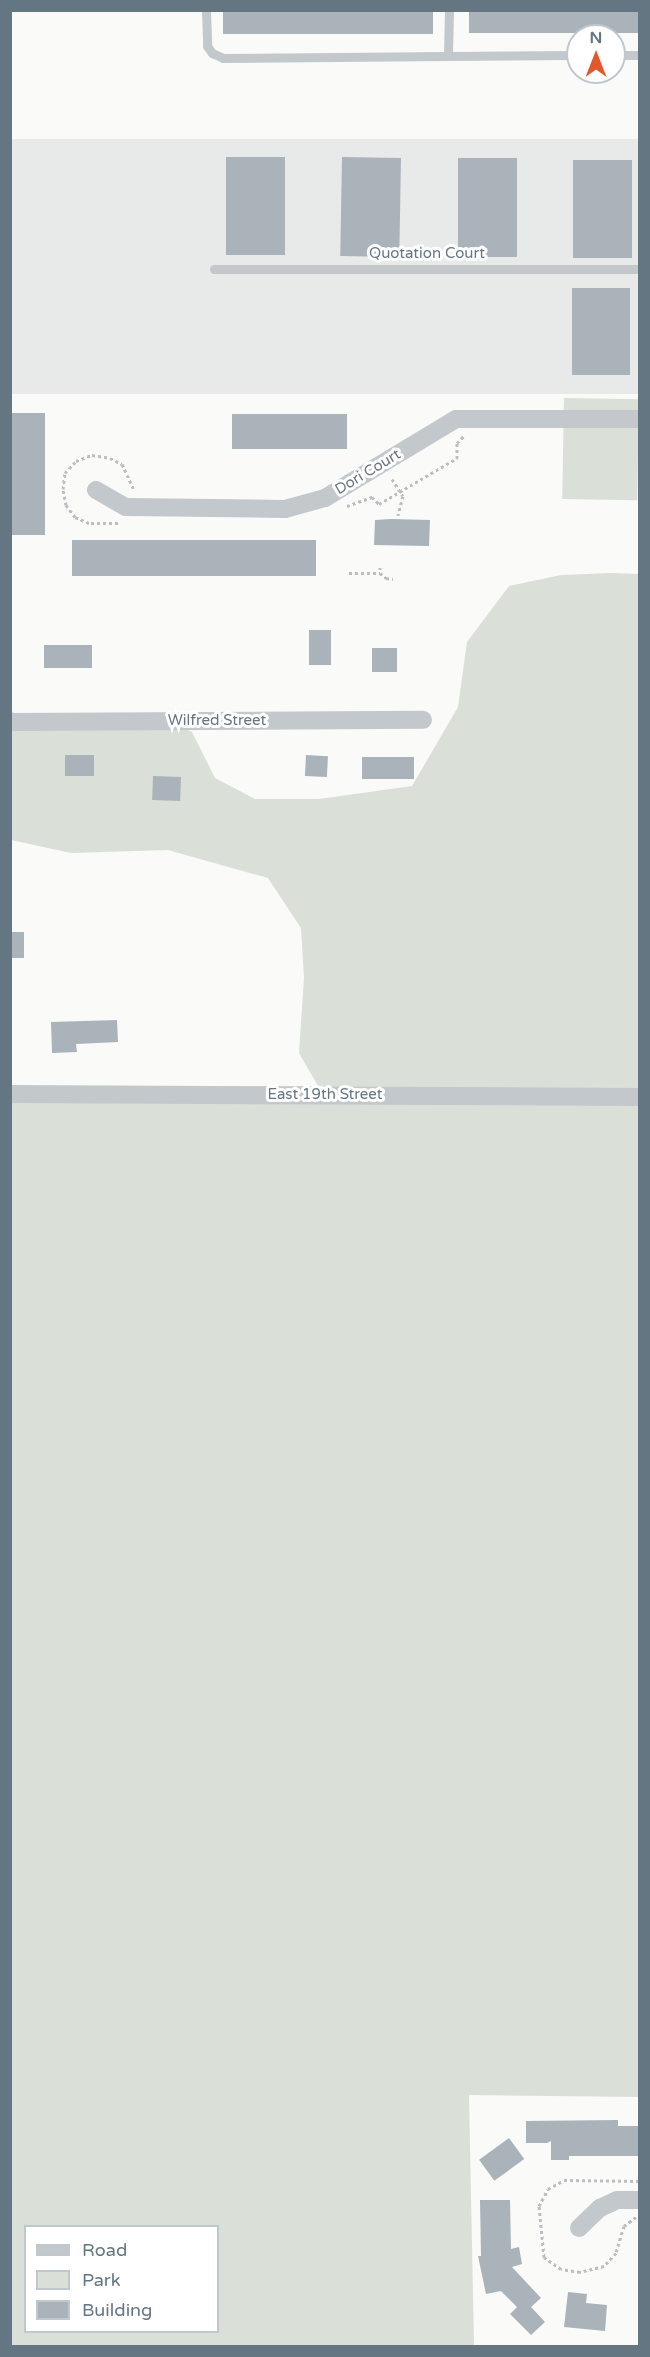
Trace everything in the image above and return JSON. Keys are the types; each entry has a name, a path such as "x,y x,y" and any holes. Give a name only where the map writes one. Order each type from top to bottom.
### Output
{"street":[{"name":"Dori Court","path":"96,490 126,507 285,509 325,498 456,419 639,419"},
{"name":"Wilfred Street","path":"10,722 423,720"},
{"name":"East 19th Street","path":"10,1094 639,1096"},
{"path":"579,2228 600,2208 617,2200 639,2200"}],"lane":[{"path":"206,10 207,46 212,53 224,58 566,55"},
{"path":"448,56 449,10"},
{"name":"Quotation Court","path":"214,268 639,268"}],"path":[{"path":"392,479 403,496 398,515"},
{"path":"380,567 380,573"},
{"path":"349,573 380,573 386,578 393,579"}],"shaded area":[{"path":"11,139 639,139 639,394 11,394"}],"green space":[{"path":"564,398 639,399 637,500 562,499"},
{"path":"639,574 639,2097 469,2095 474,2346 11,2346 11,1086 318,1086 299,1053 304,978 301,928 268,878 168,850 71,853 11,840 11,711 29,721 154,715 192,732 215,778 255,799 319,799 412,786 458,707 467,642 509,586 561,575"}],"building":[{"path":"223,10 433,10 433,34 223,34"},
{"path":"469,10 639,10 639,33 626,33 626,24 566,24 566,33 469,33"},
{"path":"226,157 285,157 285,255 226,255"},
{"path":"342,157 401,158 399,257 340,256"},
{"path":"458,158 517,158 517,257 458,257"},
{"path":"573,160 632,160 632,258 573,258"},
{"path":"572,288 630,288 630,375 572,375"},
{"path":"10,413 45,413 45,535 10,535"},
{"path":"232,414 347,414 347,449 232,449"},
{"path":"375,520 430,520 429,546 374,545"},
{"path":"72,540 316,540 316,576 72,576"},
{"path":"309,630 331,630 331,665 309,665"},
{"path":"44,645 92,645 92,668 44,668"},
{"path":"372,648 397,648 397,672 372,672"},
{"path":"65,755 94,755 94,776 65,776"},
{"path":"306,755 328,756 327,777 305,776"},
{"path":"362,757 414,757 414,779 362,779"},
{"path":"153,776 181,777 180,801 152,800"},
{"path":"10,932 24,932 24,958 10,958"},
{"path":"117,1020 118,1042 76,1044 77,1052 52,1053 51,1022"},
{"path":"618,2120 618,2126 639,2126 639,2156 569,2156 569,2160 551,2160 551,2141 526,2143 526,2121"},
{"path":"509,2138 524,2159 494,2181 479,2160"},
{"path":"480,2200 510,2200 511,2249 519,2247 522,2264 512,2267 541,2298 531,2307 545,2322 531,2335 510,2314 517,2307 501,2291 486,2294 478,2256 481,2256"},
{"path":"568,2292 587,2294 586,2303 607,2305 605,2331 564,2327"}]}
